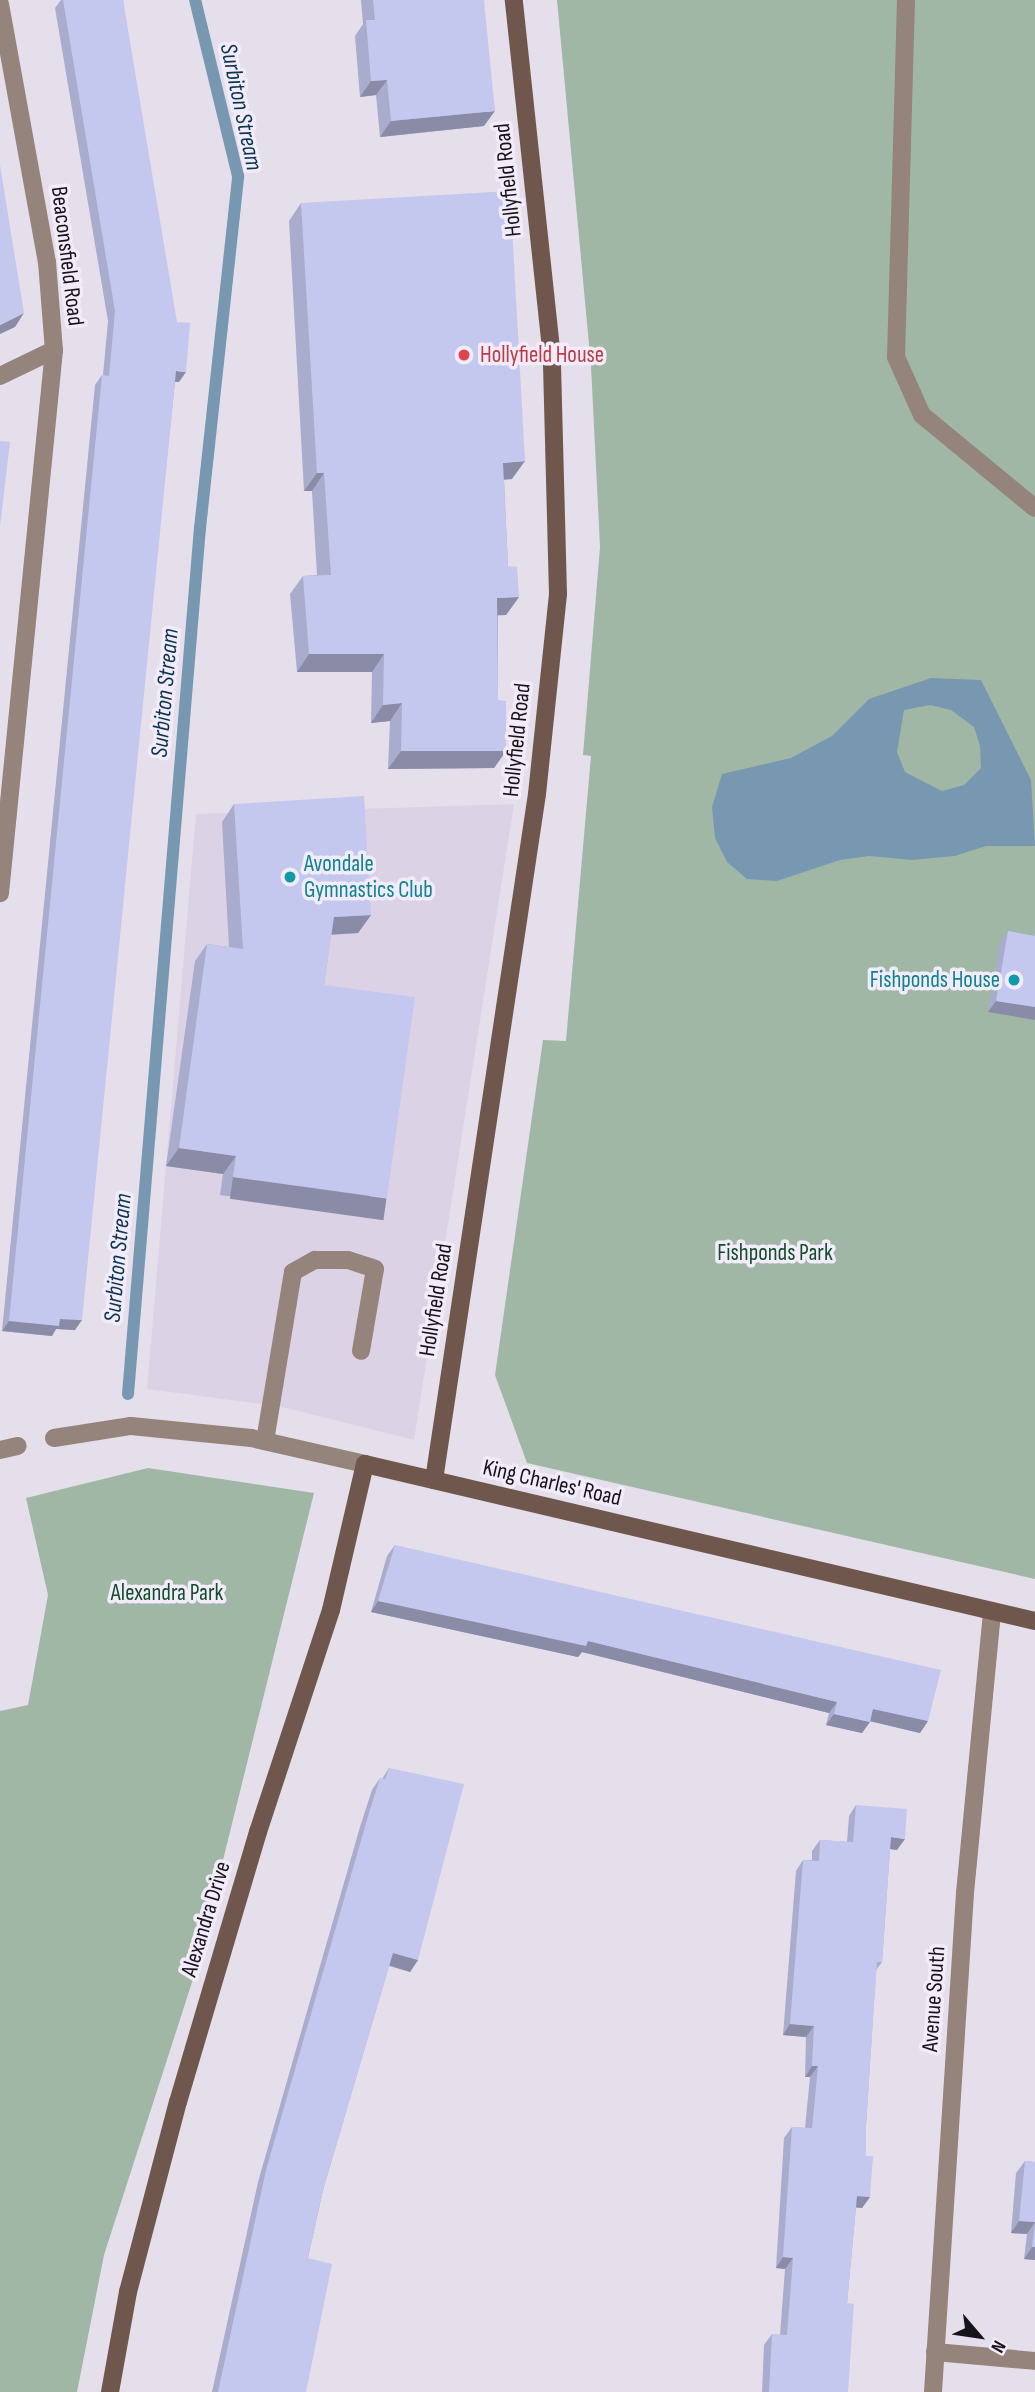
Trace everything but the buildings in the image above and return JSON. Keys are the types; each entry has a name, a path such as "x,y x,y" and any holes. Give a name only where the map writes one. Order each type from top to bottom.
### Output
{"street":[{"name":"Hollyfield Road","path":"434,1480 537,794 558,594 552,358 514,0"},
{"path":"906,0 896,357 922,415 1035,508"},
{"name":"Beaconsfield Road","path":"0,4 47,262 54,350 0,893"},
{"path":"0,376 54,350"},
{"path":"265,1441 293,1272 315,1260 348,1260 375,1269 361,1351"},
{"name":"King Charles' Road","path":"54,1438 131,1426 265,1441 1035,1622"},
{"name":"Alexandra Drive","path":"110,2392 128,2292 178,2102 258,1832 331,1611 365,1464"},
{"name":"Avenue South","path":"933,2392 965,1893 992,1611"},
{"path":"935,2352 1035,2361"}],"shaded area":[{"path":"514,804 414,1440 278,1406 147,1389 196,814"}],"green space":[{"name":"Fishponds Park","path":"557,0 1035,0 1035,1579 527,1463 495,1375 543,1040 566,1041 591,756 583,755 600,547 591,366"},
{"name":"Alexandra Park","path":"148,1468 314,1493 195,1973 104,2255 77,2392 0,2392 0,1711 28,1705 48,1595 26,1498"}],"water":[{"path":"931,678 981,680 1031,780 1035,846 986,846 955,856 912,860 869,856 840,860 777,881 747,879 727,862 715,838 712,807 722,774 791,758 832,736 869,699","holes":["930,705 951,710 974,727 980,746 981,768 964,785 942,791 905,772 897,752 904,710"]}],"waterway":[{"name":"Surbiton Stream","path":"128,1394 200,528 238,176 195,0"}],"place":[{"name":"Hollyfield House","path":"464,355"},
{"name":"Avondale Gymnastics Club","path":"290,877"},
{"name":"Fishponds House","path":"1014,980"}]}
